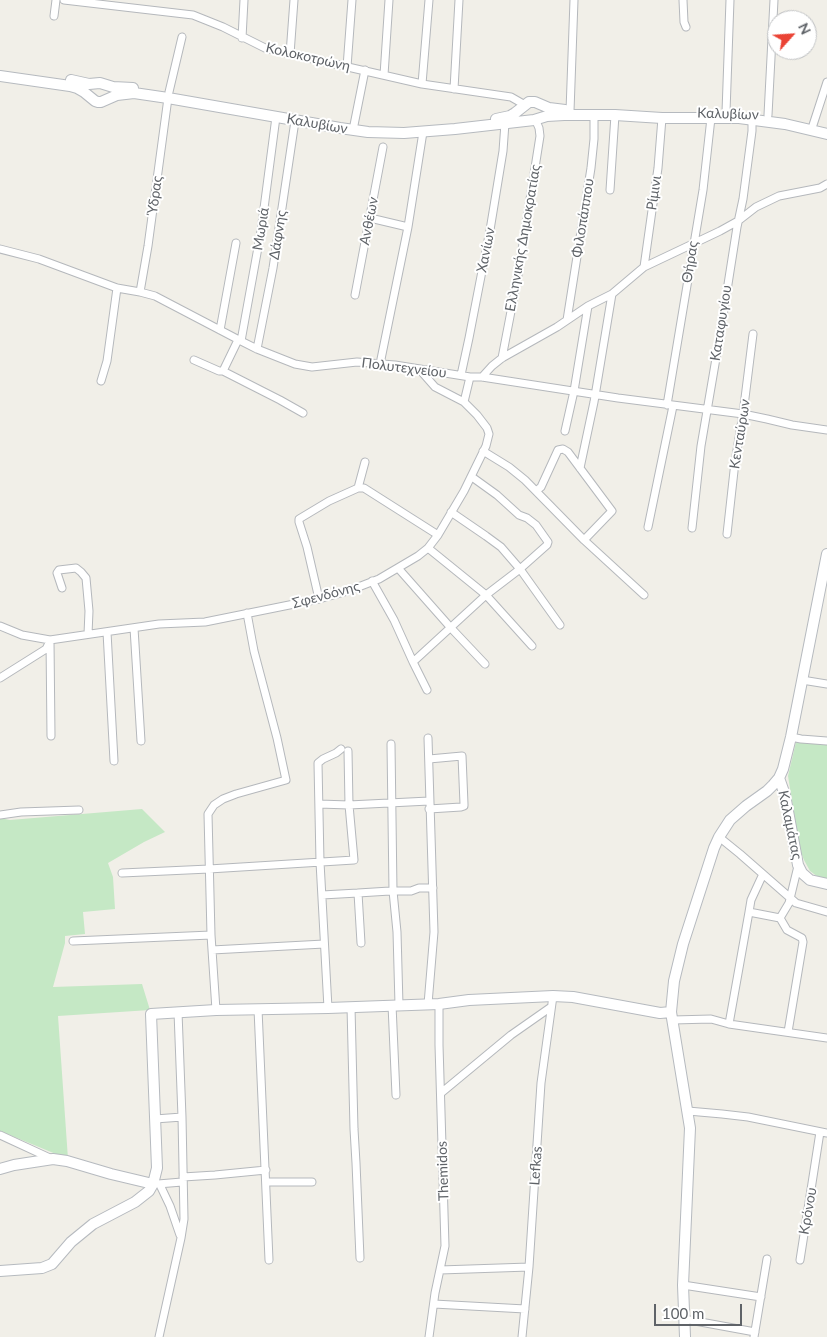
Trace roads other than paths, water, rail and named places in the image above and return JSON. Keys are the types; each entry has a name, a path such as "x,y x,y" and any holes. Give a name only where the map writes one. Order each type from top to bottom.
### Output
{"main road":[{"name":"Καλυβίων","path":"0,70 369,127 403,127 473,122 510,116 532,102 558,110 678,113 726,112 768,115 827,129"},
{"path":"0,76 70,86 84,92 92,99"},
{"path":"92,99 90,90 94,85 101,85 109,92 106,99"},
{"name":"Καλυβίων","path":"92,99 101,102 117,95 134,93 168,95 295,121 368,132 424,132 505,123 547,116 615,115 662,118 752,119 785,124 827,134"},
{"path":"524,106 523,115 534,119 541,111 537,104"},
{"path":"685,1337 683,1285 690,1128 672,1016 674,981 683,944 719,837 730,820 767,791 783,769 827,554"},
{"name":"Καλαμάτας","path":"778,778 786,795 798,865 802,873 810,880 827,884"},
{"path":"0,1271 42,1268 52,1264 71,1242 93,1224 134,1202 157,1184 151,1014 216,1010 440,1004 469,1000 553,996 573,997 672,1016"},
{"path":"0,1168 53,1159 157,1184"}],"street":[{"path":"54,16 56,0"},
{"name":"Κολοκοτρώνη","path":"64,0 193,15 223,27 265,48 422,84 511,97 524,106"},
{"path":"242,38 244,0"},
{"path":"290,54 294,0"},
{"path":"347,66 352,0"},
{"path":"384,75 389,0"},
{"path":"422,84 429,0"},
{"path":"454,89 459,0"},
{"path":"570,110 574,0"},
{"path":"683,0 686,27"},
{"path":"726,112 730,0"},
{"path":"768,115 774,0"},
{"name":"Ύδρας","path":"140,292 168,95 182,37"},
{"path":"354,125 365,70"},
{"path":"813,125 827,82"},
{"name":"Φιλοπάππου","path":"567,320 591,168 594,115"},
{"path":"610,190 615,115"},
{"name":"Μωριά","path":"223,371 239,340 261,231 276,117"},
{"name":"Ρίμινι","path":"644,267 658,168 662,118"},
{"name":"Θήρας","path":"648,527 670,405 705,175 711,118"},
{"name":"Ελληνικής Δημοκρατίας","path":"502,358 518,276 540,136 539,128 534,119"},
{"name":"Καταφυγίου","path":"692,528 697,472 748,166 752,119"},
{"name":"Δάφνης","path":"257,349 273,268 295,121"},
{"name":"Χανίων","path":"461,375 490,230 503,151 505,123"},
{"path":"380,364 408,227 424,132"},
{"name":"Ανθέων","path":"355,295 383,147"},
{"path":"482,377 502,358 557,327 588,306 612,294 644,267 738,221 756,207 778,196 820,188 827,184"},
{"path":"370,218 408,227"},
{"path":"220,330 236,243"},
{"name":"Πολυτεχνείου","path":"0,249 38,258 118,288 155,296 257,349 295,364 312,367 357,362 395,365 743,414 792,425 827,430"},
{"path":"101,381 107,361 118,288"},
{"path":"580,468 612,294"},
{"path":"565,431 574,391 588,306"},
{"name":"Κενταύρων","path":"728,534 735,462 753,334"},
{"path":"194,360 223,371 303,413"},
{"path":"420,370 434,386 464,402 470,377"},
{"name":"Σφενδόνης","path":"0,626 22,635 50,640 159,624 205,622 319,599 348,591 372,581 398,568 428,548 438,535 472,477 490,434 477,415 464,402"},
{"path":"536,491 542,487 558,450 563,448 612,511 584,540"},
{"path":"483,451 509,467 536,491 584,540 644,595"},
{"path":"358,488 365,462"},
{"path":"413,662 486,595 547,545 548,542 536,525 519,515 472,477"},
{"path":"319,599 299,519 329,501 358,488 364,488 438,535"},
{"path":"451,512 501,547 520,569 560,625"},
{"path":"428,548 486,595 532,646"},
{"path":"62,588 57,574 59,570 76,568 86,578 89,611 88,634"},
{"path":"398,568 485,664"},
{"path":"372,581 394,620 427,690"},
{"path":"216,1010 211,935 208,814 214,805 223,799 286,780 254,650 247,613"},
{"path":"134,628 141,741"},
{"path":"107,632 114,761"},
{"path":"0,678 46,649 50,640"},
{"path":"50,640 51,736"},
{"path":"802,680 827,684"},
{"path":"790,737 827,741"},
{"path":"428,738 434,932 428,1004"},
{"path":"390,744 393,891 397,932 396,1096"},
{"path":"122,873 209,869 320,862 354,860 345,750 318,762 320,862 328,1008"},
{"path":"428,759 462,756 464,804 461,807 429,810"},
{"path":"319,804 350,805 429,801"},
{"path":"0,815 21,812 78,810"},
{"path":"719,837 796,903 827,912"},
{"path":"780,918 790,898 798,865"},
{"path":"728,1024 751,900 763,874"},
{"path":"322,895 411,891 419,888 433,888"},
{"path":"358,893 361,943"},
{"path":"749,912 780,918 787,930 802,938 803,942 788,1032"},
{"path":"73,941 211,935"},
{"path":"212,950 324,944"},
{"name":"Lefkas","path":"522,1337 529,1267 541,1083 553,996"},
{"name":"Themidos","path":"429,1337 445,1246 440,1004"},
{"path":"351,1007 360,1258"},
{"path":"441,1093 511,1035 551,1007"},
{"path":"258,1009 269,1260"},
{"path":"159,1337 184,1219 178,1012"},
{"path":"672,1016 711,1019 728,1024 827,1038"},
{"path":"688,1111 748,1117 824,1132"},
{"path":"155,1119 182,1117"},
{"name":"Κρόνου","path":"800,1260 818,1148 824,1132"},
{"path":"0,1135 53,1159"},
{"path":"181,1238 170,1206 157,1184 183,1179 266,1170"},
{"path":"266,1182 312,1182"},
{"path":"684,1319 754,1335 767,1259"},
{"path":"440,1270 529,1267"},
{"path":"683,1285 761,1297"},
{"path":"434,1304 525,1309"}]}
